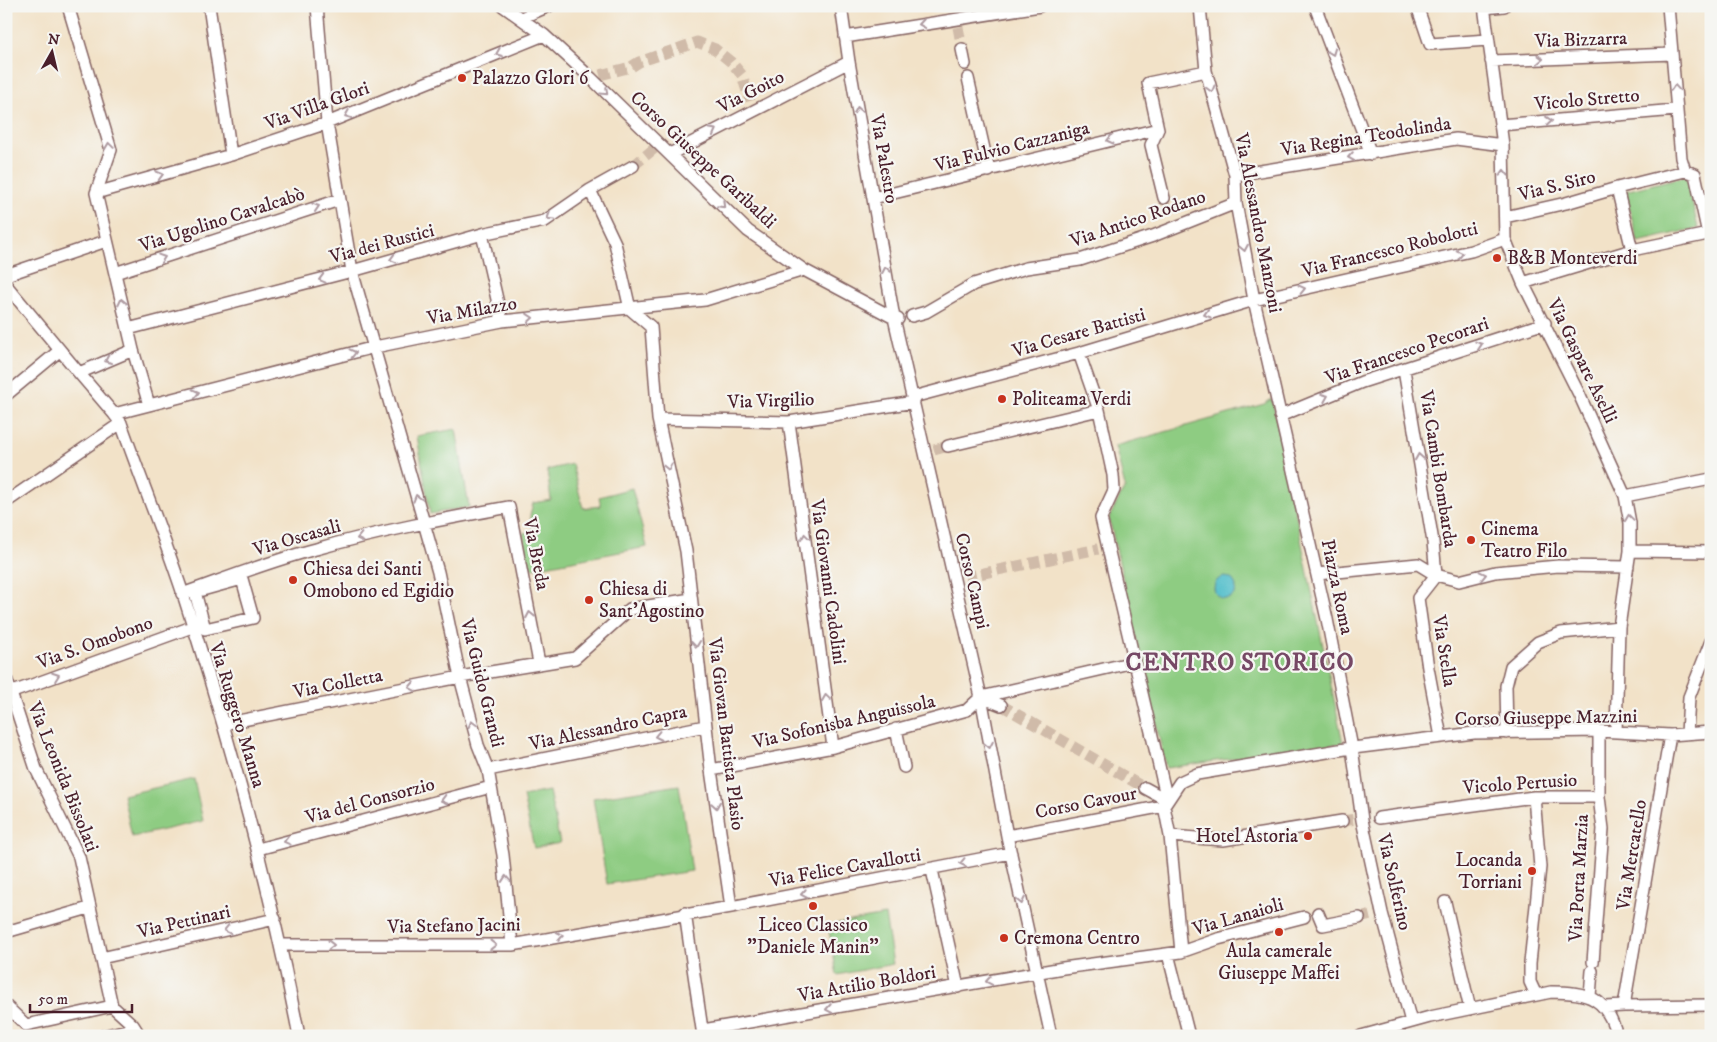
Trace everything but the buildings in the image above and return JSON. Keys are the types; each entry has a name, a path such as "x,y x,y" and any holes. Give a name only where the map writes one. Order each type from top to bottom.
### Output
{"street":[{"path":"68,6 112,150 96,193 106,241 148,404"},
{"path":"209,6 231,155"},
{"name":"Via Guido Grandi","path":"317,6 327,123 352,271 438,572 460,677 478,745 488,770 503,855 512,944"},
{"name":"Corso Giuseppe Garibaldi","path":"503,6 596,76 658,146 670,154 748,231 804,270 902,318"},
{"path":"521,18 549,6"},
{"name":"Via Palestro","path":"841,6 873,198 902,318"},
{"path":"845,37 957,23 1040,6"},
{"name":"Via Alessandro Manzoni","path":"1200,6 1206,71 1234,175 1236,203 1254,300 1280,416"},
{"path":"1315,6 1371,154"},
{"path":"1417,6 1430,44 1488,40"},
{"path":"1484,7 1504,6"},
{"path":"1523,283 1632,250 1708,234 1707,215 1695,174 1685,170 1682,158 1676,110 1668,6"},
{"name":"Via Gaspare Aselli","path":"1484,7 1503,145 1505,239 1523,283 1545,323 1625,496 1630,524 1630,551 1619,627 1616,732"},
{"name":"Via Villa Glori","path":"96,193 231,155 327,123 544,35"},
{"path":"962,49 965,64"},
{"name":"Via Bizzarra","path":"1491,61 1672,54"},
{"name":"Via Goito","path":"670,154 752,106 849,62"},
{"path":"1164,198 1151,145 1158,128 1148,84 1206,71"},
{"path":"968,78 989,171"},
{"name":"Vicolo Stretto","path":"1500,125 1676,110"},
{"name":"Via Fulvio Cazzaniga","path":"873,198 1158,128"},
{"name":"Via Regina Teodolinda","path":"1234,175 1456,139 1503,145"},
{"name":"Via dei Rustici","path":"128,329 352,271 482,234 545,221 590,190 633,166"},
{"name":"Via S. Siro","path":"1505,217 1566,203 1685,170"},
{"path":"1617,188 1632,250"},
{"path":"590,190 615,243 630,309"},
{"name":"Via Ugolino Cavalcabò","path":"115,273 339,200"},
{"name":"Via Antico Rodano","path":"902,318 926,312 974,284 1026,268 1080,260 1153,236 1236,203"},
{"path":"482,234 502,321"},
{"name":"Via Francesco Robolotti","path":"1254,300 1471,251 1505,239"},
{"path":"6,275 106,241"},
{"name":"Via Milazzo","path":"6,502 117,418 148,404 375,347 502,321 705,300 804,270"},
{"path":"8,292 117,418"},
{"name":"Via Cesare Battisti","path":"914,400 941,390 1079,352 1254,300"},
{"name":"Via Giovan Battista Plasio","path":"630,309 651,327 658,419 686,551 711,770 731,907"},
{"name":"Corso Campi","path":"902,318 914,400 930,450 959,578 1007,836 1051,1036"},
{"name":"Via Francesco Pecorari","path":"1280,416 1362,382 1545,323"},
{"path":"79,374 133,350"},
{"path":"6,395 59,351"},
{"path":"1079,352 1099,410 1113,475 1114,490 1101,518 1103,548 1134,662 1165,803 1181,952"},
{"name":"Via Cambi Bombarda","path":"1404,370 1433,542 1436,574"},
{"name":"Via Virgilio","path":"658,419 789,422 888,407 914,400"},
{"path":"948,446 1099,410"},
{"name":"Piazza Roma","path":"1280,416 1317,574 1352,748"},
{"name":"Via Ruggero Manna","path":"117,418 182,594 223,724 258,849 282,945 299,1036"},
{"name":"Via Giovanni Cadolini","path":"789,422 833,747"},
{"path":"1625,496 1711,479"},
{"name":"Via Breda","path":"424,523 509,507 539,663"},
{"name":"Via Oscasali","path":"182,594 251,568 316,549 424,523"},
{"path":"1630,551 1711,552"},
{"path":"1317,574 1418,564 1436,574 1459,581 1495,572 1558,566 1628,567"},
{"name":"Via Stella","path":"1436,574 1418,598 1428,668 1441,737"},
{"path":"242,580 253,618 205,629 194,592 242,580"},
{"name":"Via Colletta","path":"223,724 460,677 575,658 630,609 691,599"},
{"name":"Via S. Omobono","path":"10,693 192,627"},
{"path":"1507,733 1506,686 1511,666 1538,642 1561,633 1619,627"},
{"path":"1687,734 1689,697 1711,641"},
{"path":"980,697 1134,662"},
{"name":"Via Leonida Bissolati","path":"6,679 36,769 79,857 88,908 112,1006"},
{"path":"980,697 1001,706"},
{"name":"Via Sofonisba Anguissola","path":"711,770 833,747 967,710 980,697"},
{"name":"Via Alessandro Capra","path":"488,770 706,726"},
{"path":"896,729 904,766"},
{"name":"Corso Giuseppe Mazzini","path":"1352,748 1474,733 1599,731 1670,736 1711,732"},
{"name":"Vicolo Pertusio","path":"1379,818 1534,797 1599,797 1599,731"},
{"name":"Via Mercatello","path":"1629,1006 1630,980 1670,736"},
{"path":"1165,803 1180,782 1197,774 1352,748"},
{"name":"Via Solferino","path":"1352,748 1362,819 1379,914 1411,1022"},
{"name":"Via del Consorzio","path":"258,849 491,787"},
{"path":"1145,788 1165,803"},
{"path":"1534,797 1540,867 1530,963 1530,982 1536,995"},
{"name":"Via Porta Marzia","path":"1590,996 1602,847 1599,797"},
{"name":"Corso Cavour","path":"1007,836 1165,803"},
{"path":"1170,836 1223,840 1342,821"},
{"name":"Via Felice Cavallotti","path":"685,913 731,907 932,870 1011,853"},
{"path":"932,870 958,986"},
{"path":"1445,902 1470,1009"},
{"path":"6,932 88,908"},
{"path":"685,913 703,1033"},
{"name":"Via Stefano Jacini","path":"282,945 512,944 685,913"},
{"path":"1318,913 1323,925 1359,918"},
{"name":"Via Lanaioli","path":"1168,954 1304,917"},
{"name":"Via Pettinari","path":"101,958 275,919"},
{"path":"1168,954 1189,1036"},
{"name":"Via Attilio Boldori","path":"703,1033 958,986 1168,954"},
{"path":"1366,1035 1430,1017 1536,995 1570,992 1590,996 1606,1007 1617,1036"},
{"path":"1606,1007 1711,1005"},
{"path":"6,1006 26,1025 112,1006 137,1032"},
{"path":"103,1036 137,1032"}],"green space":[{"path":"1686,176 1698,228 1638,242 1625,191"},
{"path":"1272,399 1343,743 1166,768 1109,518 1125,487 1115,446 1264,404"},
{"path":"456,429 469,507 430,514 417,436"},
{"path":"572,464 583,508 601,506 599,497 632,488 647,547 529,569 523,533 533,531 530,515 533,503 551,500 547,470"},
{"path":"194,779 203,821 132,837 123,795"},
{"path":"679,785 692,871 607,884 593,798"},
{"path":"549,791 560,843 534,848 523,796"},
{"path":"885,915 893,964 837,975 828,925"}],"water":[{"path":"1225,577 1233,580 1236,588 1233,596 1225,599 1217,596 1214,588 1217,580"}],"tunnel":[{"path":"958,27 962,49"},
{"path":"600,75 631,67 639,62 697,42 715,49 731,62 742,75 750,101"},
{"path":"633,166 655,148"},
{"path":"934,450 948,446"},
{"path":"965,577 1098,549"},
{"path":"1001,705 1145,788"},
{"path":"1342,821 1356,819"},
{"path":"1359,918 1376,914"}],"place":[{"name":"Palazzo Glori 6","path":"462,78"},
{"name":"B&B Monteverdi","path":"1497,258"},
{"name":"Politeama Verdi","path":"1002,399"},
{"name":"Cinema Teatro Filo","path":"1471,540"},
{"name":"Chiesa dei Santi Omobono ed Egidio","path":"293,580"},
{"name":"Chiesa di Sant'Agostino","path":"589,600"},
{"name":"Hotel Astoria","path":"1308,836"},
{"name":"Locanda Torriani","path":"1532,871"},
{"name":"Liceo Classico \"Daniele Manin\"","path":"813,906"},
{"name":"Aula camerale Giuseppe Maffei","path":"1279,932"},
{"name":"Cremona Centro","path":"1004,938"}],"district":[{"name":"CENTRO STORICO","path":"1240,663"}]}
